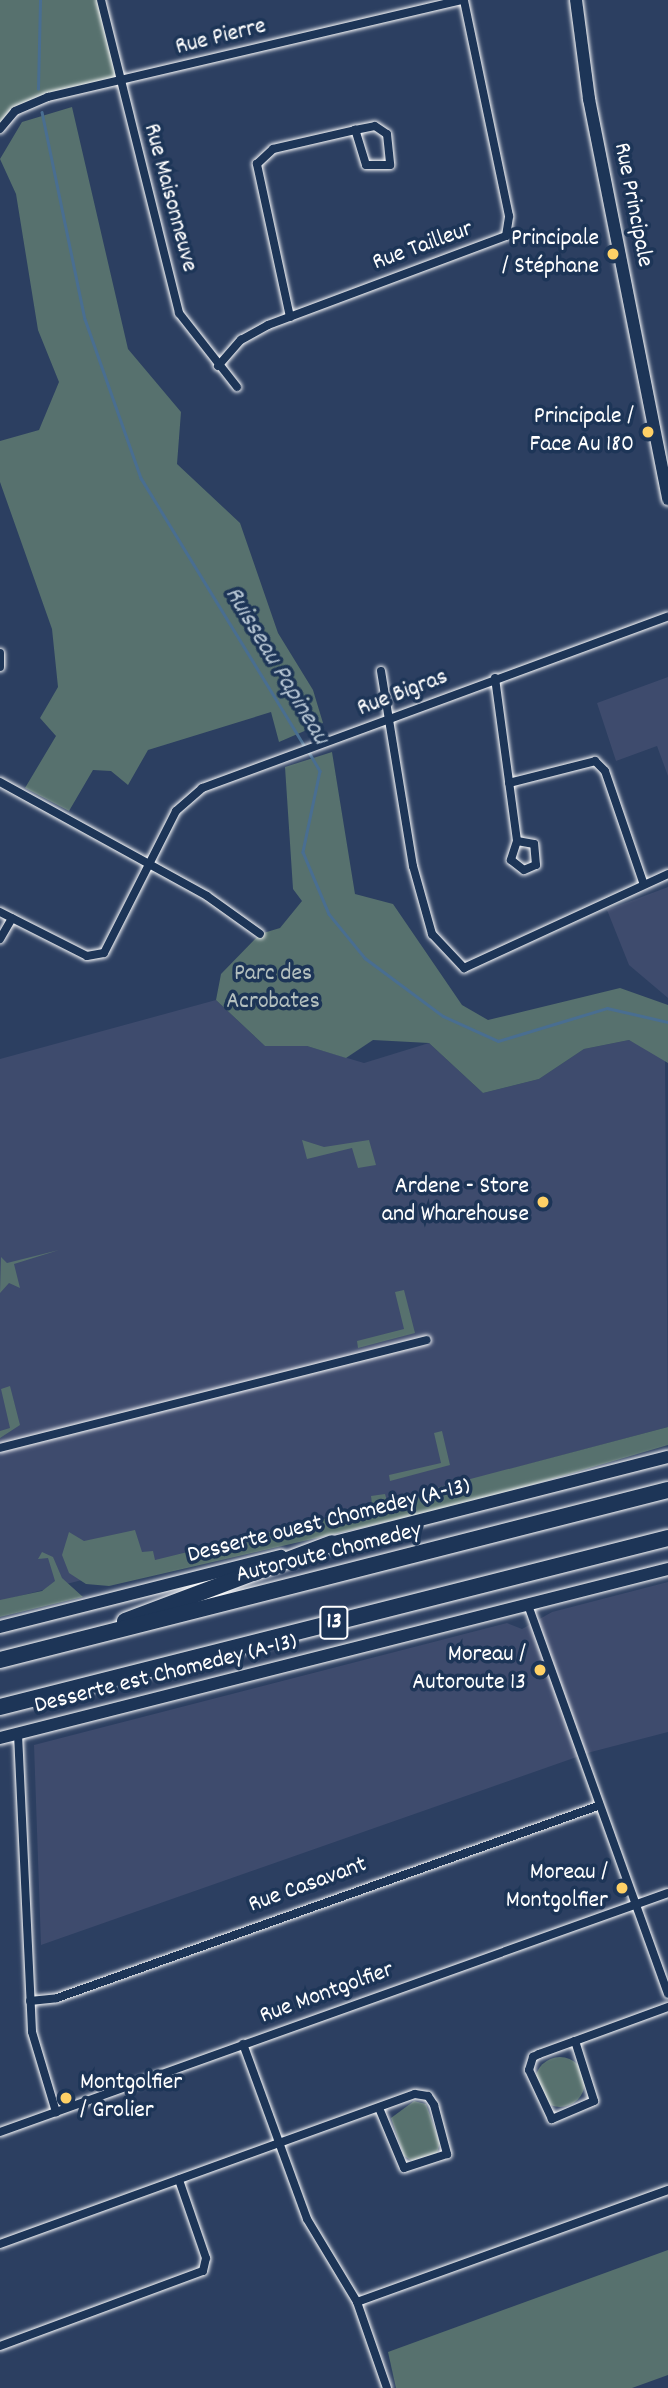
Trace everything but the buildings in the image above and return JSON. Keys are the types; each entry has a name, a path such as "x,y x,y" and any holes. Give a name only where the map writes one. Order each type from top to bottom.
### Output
{"highway":[{"name":"Autoroute Chomedey","path":"0,1660 668,1490"},
{"name":"13","path":"0,1707 668,1538"},
{"path":"81,1640 332,1542"}],"main road":[{"name":"Rue Principale","path":"576,0 668,499"},
{"name":"Desserte ouest Chomedey (A-13)","path":"0,1627 668,1457"},
{"name":"Desserte est Chomedey (A-13)","path":"0,1738 668,1569"}],"street":[{"name":"Rue Maisonneuve","path":"101,0 119,82 179,313 237,387"},
{"name":"Rue Pierre","path":"0,129 15,111 48,97 463,0"},
{"name":"Rue Tailleur","path":"218,366 241,340 290,317 506,236 509,216 463,0"},
{"path":"290,317 257,164 273,149 355,130 375,126 387,134 390,165 366,165 355,130"},
{"name":"Rue Bigras","path":"12,918 87,956 104,953 187,798 288,757 389,722 495,678 668,617"},
{"path":"0,653 0,667"},
{"path":"381,671 413,866 432,934 464,968 643,882 668,874"},
{"path":"495,678 517,841"},
{"path":"509,783 595,761 605,771 643,882"},
{"path":"0,782 150,865 260,934"},
{"path":"0,912 12,918 0,939"},
{"path":"0,1448 427,1340"},
{"path":"528,1605 598,1806 668,1994"},
{"path":"18,1734 33,2042 56,2112"},
{"name":"Rue Casavant","path":"30,2001 57,1997 598,1806"},
{"name":"Rue Montgolfier","path":"0,2132 668,1893"},
{"path":"575,2041 594,2101 552,2119 530,2061 575,2041 668,2007"},
{"path":"243,2044 310,2225 357,2302 387,2388"},
{"path":"0,2244 379,2108 428,2096 447,2154 404,2168 379,2108"},
{"path":"0,2346 203,2271 206,2258 179,2180"},
{"path":"357,2302 668,2190"}],"shaded area":[{"path":"668,677 668,776 657,746 616,761 597,703"},
{"path":"668,887 668,998 629,965 607,910"},
{"path":"216,1000 265,1046 307,1046 364,1063 429,1043 483,1093 539,1079 584,1049 629,1040 665,1058 668,1427 387,1502 371,1497 372,1506 0,1601 0,1059"},
{"path":"668,1582 668,1732 591,1752 41,1945 34,1745 507,1623 522,1629 552,1612"}],"green space":[{"path":"0,0 101,0 119,82 48,97 15,111 0,129"},
{"path":"72,107 128,349 181,412 177,464 240,523 278,633 313,690 323,723 279,742 271,712 148,750 128,785 111,771 93,770 69,811 25,788 56,736 40,718 58,687 52,629 0,482 0,441 39,430 59,382 38,330 16,194 0,159 22,122"},
{"name":"Parc des Acrobates","path":"332,752 355,894 393,904 462,1005 488,1020 620,988 668,1005 668,1063 629,1040 584,1049 539,1079 483,1093 429,1043 373,1040 346,1058 307,1046 265,1046 216,1000 221,974 260,934 280,928 302,901 293,889 285,767"},
{"path":"302,1140 324,1147 369,1140 376,1165 358,1168 352,1148 307,1159"},
{"path":"59,1250 14,1264 20,1288 9,1283 0,1293 1,1257 7,1263"},
{"path":"404,1290 415,1333 358,1348 357,1341 404,1329 395,1292"},
{"path":"10,1386 20,1425 0,1438 0,1431 10,1428 1,1389"},
{"path":"668,1427 668,1445 477,1501 109,1586 86,1584 69,1573 62,1555 69,1532 84,1541 135,1530 142,1552 153,1551 155,1560 372,1507 371,1496 385,1494 387,1501"},
{"path":"442,1431 450,1465 390,1481 389,1475 441,1463 434,1433"},
{"path":"42,1552 53,1557 62,1578 83,1597 0,1617 0,1600 42,1591 55,1581 48,1558 38,1559"},
{"path":"560,2057 578,2064 585,2082 578,2100 560,2107 542,2100 535,2082 542,2064"},
{"path":"414,2101 426,2104 440,2143 437,2153 414,2162 404,2156 391,2118"},
{"path":"668,2250 668,2375 632,2388 396,2388 388,2352"}],"waterway":[{"name":"Ruisseau Papineau","path":"38,89 40,0"},
{"name":"Ruisseau Papineau","path":"42,112 85,319 141,478 305,747"},
{"name":"Ruisseau Papineau","path":"309,752 320,771 303,852 329,914 365,958 443,1016 498,1041 607,1008 668,1022"}],"place":[{"name":"Principale / Stéphane","path":"613,254"},
{"name":"Principale / Face Au 180","path":"648,432"},
{"name":"Ardene - Store and Wharehouse","path":"543,1202"},
{"name":"Moreau / Autoroute 13","path":"540,1670"},
{"name":"Moreau / Montgolfier","path":"622,1888"},
{"name":"Montgolfier / Grolier","path":"66,2098"}]}
